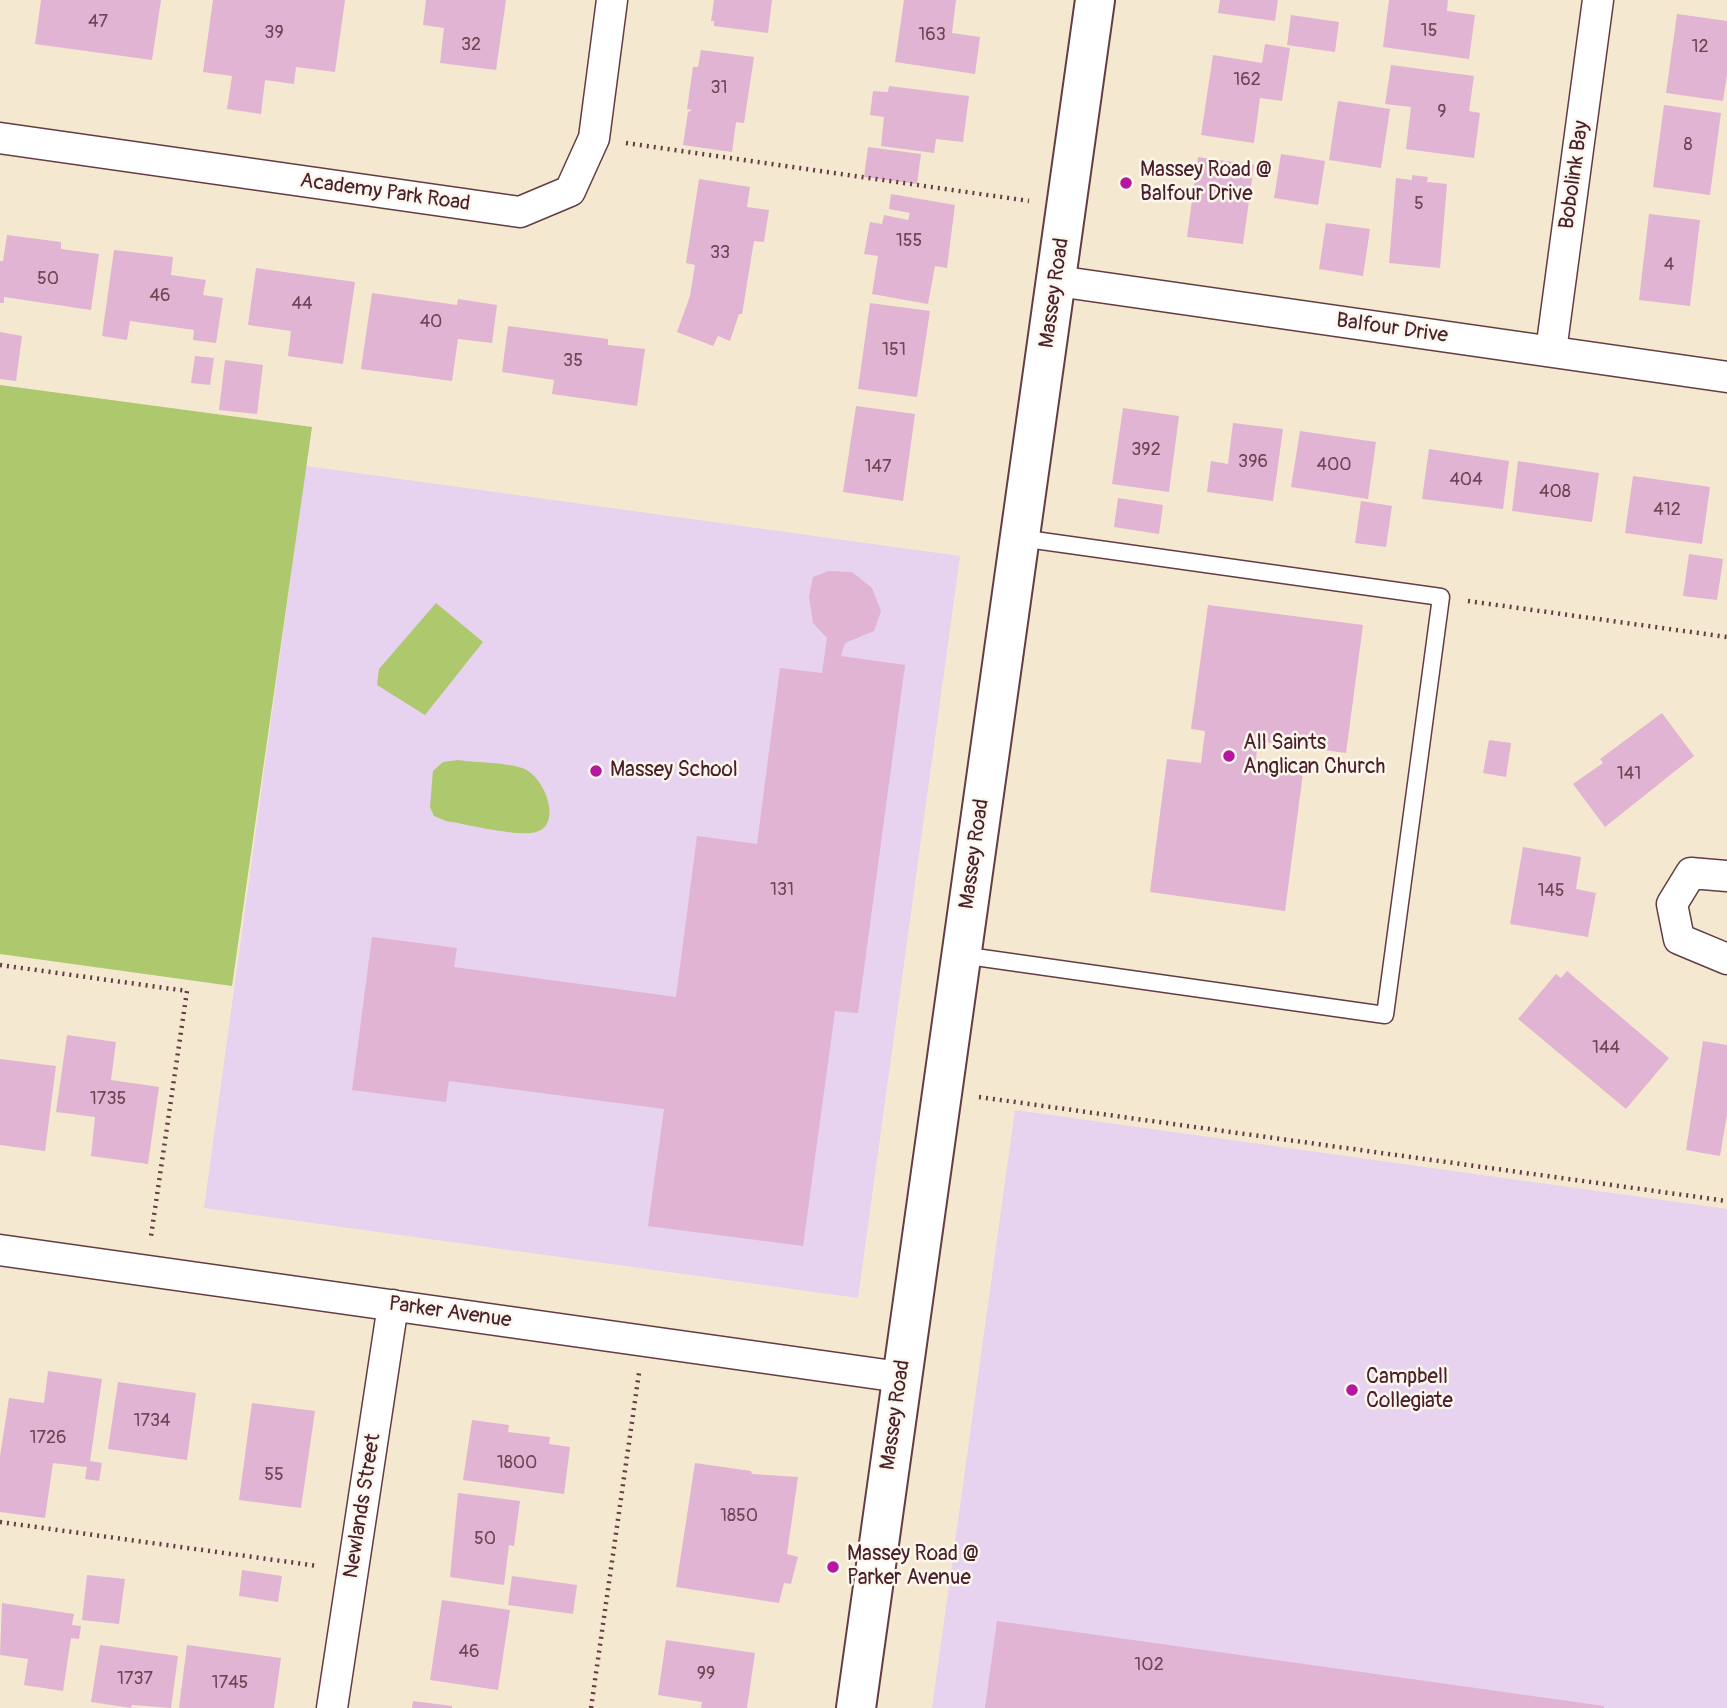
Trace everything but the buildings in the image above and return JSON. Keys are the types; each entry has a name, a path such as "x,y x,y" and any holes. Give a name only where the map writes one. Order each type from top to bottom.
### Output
{"street":[{"name":"Academy Park Road","path":"0,138 520,212 570,191 594,138 612,0"},
{"name":"Massey Road","path":"856,1708 900,1377 1096,0"},
{"name":"Bobolink Bay","path":"1551,351 1598,0"},
{"name":"Balfour Drive","path":"1057,282 1727,377"},
{"path":"1727,876 1691,873 1672,904 1679,939 1727,959"},
{"name":"Parker Avenue","path":"0,1250 900,1377"},
{"name":"Newlands Street","path":"332,1708 393,1305"}],"lane":[{"path":"961,955 1385,1015 1441,597 1020,538"}],"path":[{"path":"594,138 1067,206"},
{"path":"1441,597 1727,637"},
{"path":"0,965 187,991 146,1270"},
{"path":"941,1092 1727,1201"},
{"path":"590,1708 644,1340"},
{"path":"0,1522 353,1570"}],"shaded area":[{"name":"Massey School","path":"306,466 960,556 858,1298 204,1208"},
{"name":"Campbell Collegiate","path":"1015,1110 1727,1209 1727,1708 932,1708"}],"green space":[{"path":"0,385 312,427 232,986 0,954"},
{"path":"436,603 483,642 425,715 377,685 379,669"},
{"path":"458,760 507,765 530,773 538,781 548,802 548,823 542,830 522,833 446,821 434,816 430,807 433,771 443,762"}],"place":[{"name":"Massey Road @ Balfour Drive","path":"1126,183"},
{"name":"All Saints Anglican Church","path":"1229,756"},
{"name":"Massey School","path":"596,771"},
{"name":"Campbell Collegiate","path":"1352,1390"},
{"name":"Massey Road @ Parker Avenue","path":"833,1567"}]}
